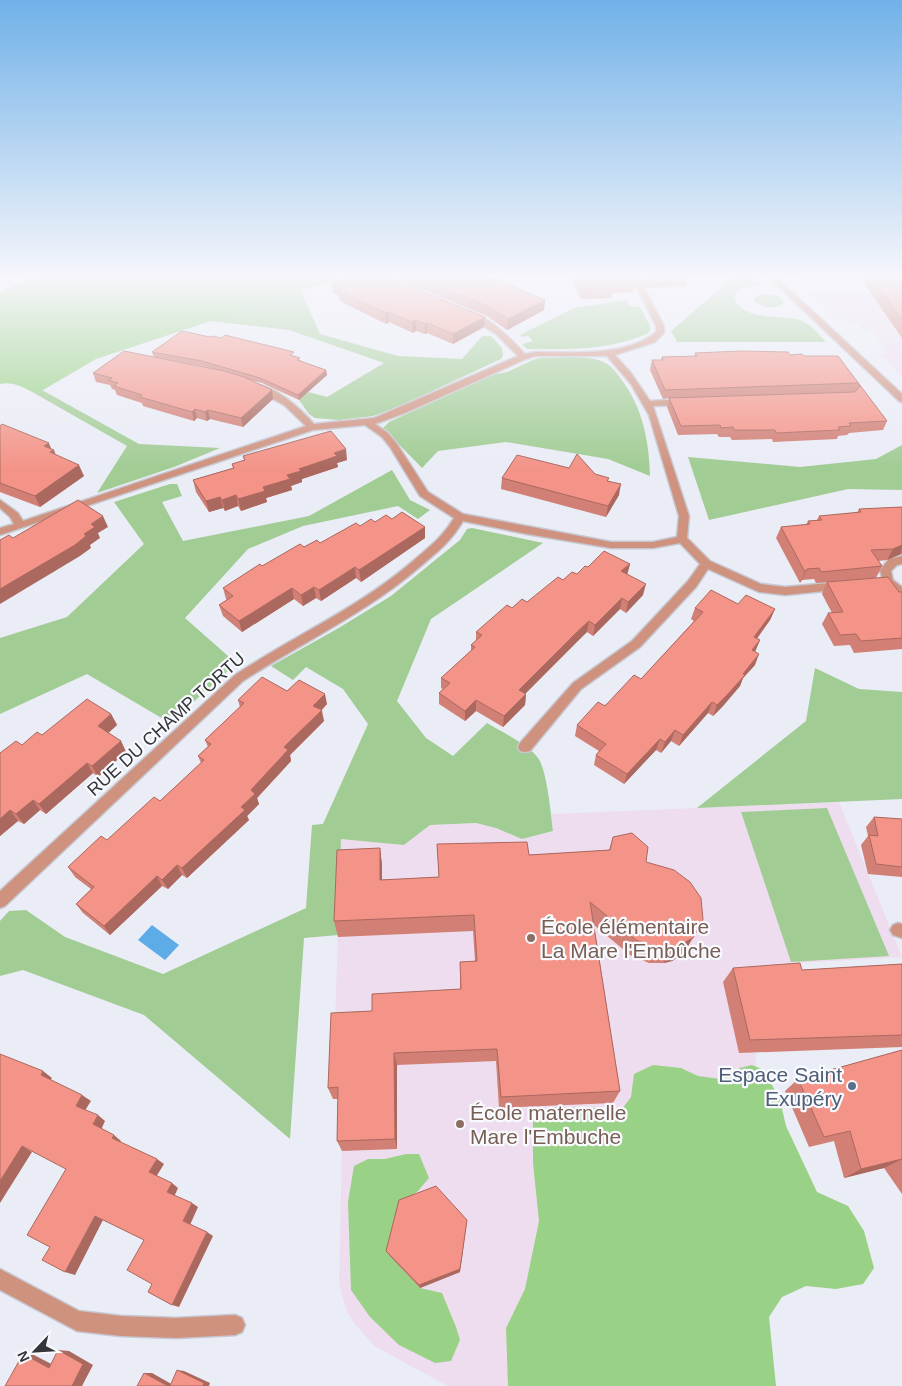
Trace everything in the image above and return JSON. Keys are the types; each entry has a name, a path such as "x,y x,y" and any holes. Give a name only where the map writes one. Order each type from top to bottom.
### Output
{"street":[{"path":"507,339 523,356"},
{"path":"0,532 312,427 368,422 402,412 523,356 536,354 609,354 654,339"},
{"path":"837,339 902,399"},
{"path":"609,354 620,364 648,404 684,516 682,539 706,564 758,588 770,590 786,591 851,585"},
{"path":"250,385 276,394 296,409 312,427"},
{"path":"648,404 690,401"},
{"path":"368,422 385,435 394,446 424,494 460,516 527,531 610,545 653,545 682,539"},
{"path":"0,503 14,515 20,525"},
{"name":"RUE DU CHAMP TORTU","path":"0,901 239,678 268,659 331,624 392,585 448,537 460,516"},
{"path":"902,560 888,565 885,570 884,582 902,593"},
{"path":"525,747 577,686 636,644 692,584 706,564"},
{"path":"0,1279 77,1321 121,1326 176,1328 235,1325"}],"shaded area":[{"path":"877,339 902,339 902,376 878,354 887,354"},
{"path":"839,802 902,957 781,964 788,978 739,1052 756,1052 756,1272 769,1386 448,1386 374,1346 354,1323 345,1307 339,1283 343,1099 335,1027 341,838 404,845 430,825 476,823 496,828 522,839 553,831 551,814"}],"green space":[{"path":"0,339 157,339 96,359 43,390 34,393 13,384 0,384"},
{"path":"314,339 337,339 398,356 462,359 480,339 493,339 502,348 503,356 501,359 398,407 373,416 339,420 315,418 309,414 299,400 308,392 327,397 384,363"},
{"path":"531,339 635,339 616,344 588,348 527,349 522,344 533,341"},
{"path":"675,339 823,339 826,342 677,342"},
{"path":"540,358 591,358 609,365 614,370 629,390 640,413 648,450 650,476 608,459 506,442 438,451 422,468 383,428 389,422 492,375 507,372"},
{"path":"42,390 139,444 220,448 174,467 97,493 127,446 34,393"},
{"path":"902,445 902,490 848,489 709,520 688,457 800,467 876,459"},
{"path":"392,470 410,500 430,510 418,519 398,506 303,526 248,549 185,618 228,656 229,670 170,723 87,674 0,714 0,638 67,617 144,544 114,502 170,484 177,484 182,496 162,502 183,541 309,516"},
{"path":"472,528 543,543 431,619 397,701 426,738 453,756 487,723 515,739 534,753 544,772 553,831 522,839 496,828 476,823 430,825 404,845 341,839 338,935 304,938 290,1139 144,1015 23,970 0,976 0,921 9,911 26,910 65,937 163,974 306,908 312,825 323,824 368,724 343,689 306,667 293,680 271,666 391,596 460,540 467,529"},
{"path":"815,668 859,689 902,692 902,799 697,808 806,721"},
{"path":"827,808 889,956 791,962 741,812"},
{"path":"653,1065 681,1068 698,1076 720,1079 740,1068 752,1065 764,1070 780,1100 786,1126 817,1192 848,1206 864,1231 874,1268 863,1284 836,1289 806,1286 782,1297 769,1317 776,1386 508,1386 506,1328 525,1289 539,1221 533,1163 533,1120 555,1107 622,1109 631,1097 634,1074"},
{"path":"406,1154 419,1154 429,1178 418,1191 400,1204 420,1288 442,1293 456,1327 460,1340 451,1361 435,1363 399,1345 370,1317 351,1290 348,1202 354,1166 368,1159 385,1159"}],"water":[{"path":"152,925 179,945 165,960 138,940"}],"building":[{"path":"171,339 240,339 294,352 290,355 300,358 297,360 326,370 298,395 260,378 202,361 152,352"},
{"path":"124,351 224,371 244,377 272,390 241,418 208,410 205,412 195,409 192,412 140,397 142,395 114,386 118,383 108,380 112,378 93,373"},
{"path":"741,351 788,352 790,355 802,354 804,356 838,356 887,421 849,423 851,426 838,427 840,430 776,433 775,430 734,430 733,427 721,428 720,425 681,426 669,398 855,392 860,386 858,383 665,390 652,360 663,360 662,357 697,356 695,353"},
{"path":"2,424 49,443 44,446 54,450 50,452 79,465 35,496 0,483 0,426"},
{"path":"331,431 346,449 334,453 337,456 287,475 290,479 263,487 265,491 238,499 236,495 222,500 220,497 206,501 193,480 234,468 232,464 245,460 243,456"},
{"path":"577,454 595,474 609,478 607,481 621,484 608,506 502,478 517,455 569,468"},
{"path":"78,500 103,516 91,524 95,527 84,534 86,536 75,545 0,589 0,540 9,535 13,538"},
{"path":"902,507 902,545 893,549 871,550 882,566 821,572 819,568 807,569 805,572 781,527 810,524 808,521 822,520 819,516 861,512 859,509"},
{"path":"402,512 425,527 359,570 355,567 319,590 314,587 301,595 292,588 239,621 219,605 233,596 223,588 260,564 262,566 300,544 304,547 317,540 320,543 356,523 360,526 371,519 375,522 386,515 392,519"},
{"path":"604,551 630,564 621,571 646,584 628,602 622,598 595,625 589,621 579,630 519,690 526,694 504,716 476,700 465,711 439,693 450,683 441,678 475,647 471,645 482,635 476,632 507,605 512,608 522,599 527,602 558,577 563,580 572,572 577,574 585,566 588,567"},
{"path":"888,577 899,592 902,592 902,638 861,641 856,634 840,635 828,613 843,612 827,582"},
{"path":"711,590 738,604 746,595 775,609 754,637 760,640 752,650 759,654 743,674 745,675 717,705 712,702 683,735 675,730 665,742 660,739 627,774 596,755 606,744 577,725 598,702 605,706 634,675 641,679 703,612 695,608"},
{"path":"262,677 287,691 299,680 325,694 313,706 322,710 284,747 288,750 251,790 255,794 241,807 245,810 182,868 177,865 162,880 157,876 104,926 76,904 94,887 68,867 101,836 107,840 154,797 160,801 204,760 198,756 211,744 205,740 244,703 238,700"},
{"path":"87,699 111,714 98,726 121,741 92,766 87,763 39,804 33,800 16,814 10,810 0,819 0,753 16,741 22,745 37,732 42,735"},
{"path":"874,817 902,819 902,867 876,864 869,835 878,836"},
{"path":"632,833 648,847 646,862 674,870 690,882 701,898 703,920 693,938 672,948 656,948 636,940 590,902 620,1091 501,1097 497,1049 394,1053 395,1139 337,1141 338,1087 328,1088 331,1013 372,1011 372,994 461,989 460,962 477,961 474,915 334,921 337,850 380,848 380,880 439,877 437,844 527,842 529,855 610,850 613,837"},
{"path":"800,963 802,970 902,964 902,1035 750,1040 733,968"},
{"path":"902,1050 902,1159 861,1169 850,1131 824,1137 798,1079"},
{"path":"0,1054 43,1071 41,1075 82,1095 76,1106 98,1115 93,1124 114,1135 112,1138 157,1159 149,1172 172,1183 167,1192 192,1203 183,1221 207,1232 172,1305 148,1292 152,1284 127,1270 144,1240 95,1216 65,1272 42,1260 50,1247 27,1235 66,1169 22,1146 0,1181"},
{"path":"436,1186 467,1220 460,1269 419,1285 386,1251 399,1200"},
{"path":"58,1350 83,1364 72,1386 5,1386 23,1354 49,1368"},
{"path":"177,1370 204,1383 203,1386 170,1386"},
{"path":"144,1373 168,1386 137,1386"}],"place":[{"name":"École élémentaire La Mare l'Embûche","path":"531,938"},
{"name":"Espace Saint Exupéry","path":"852,1086"},
{"name":"École maternelle Mare l'Embuche","path":"460,1124"}]}
